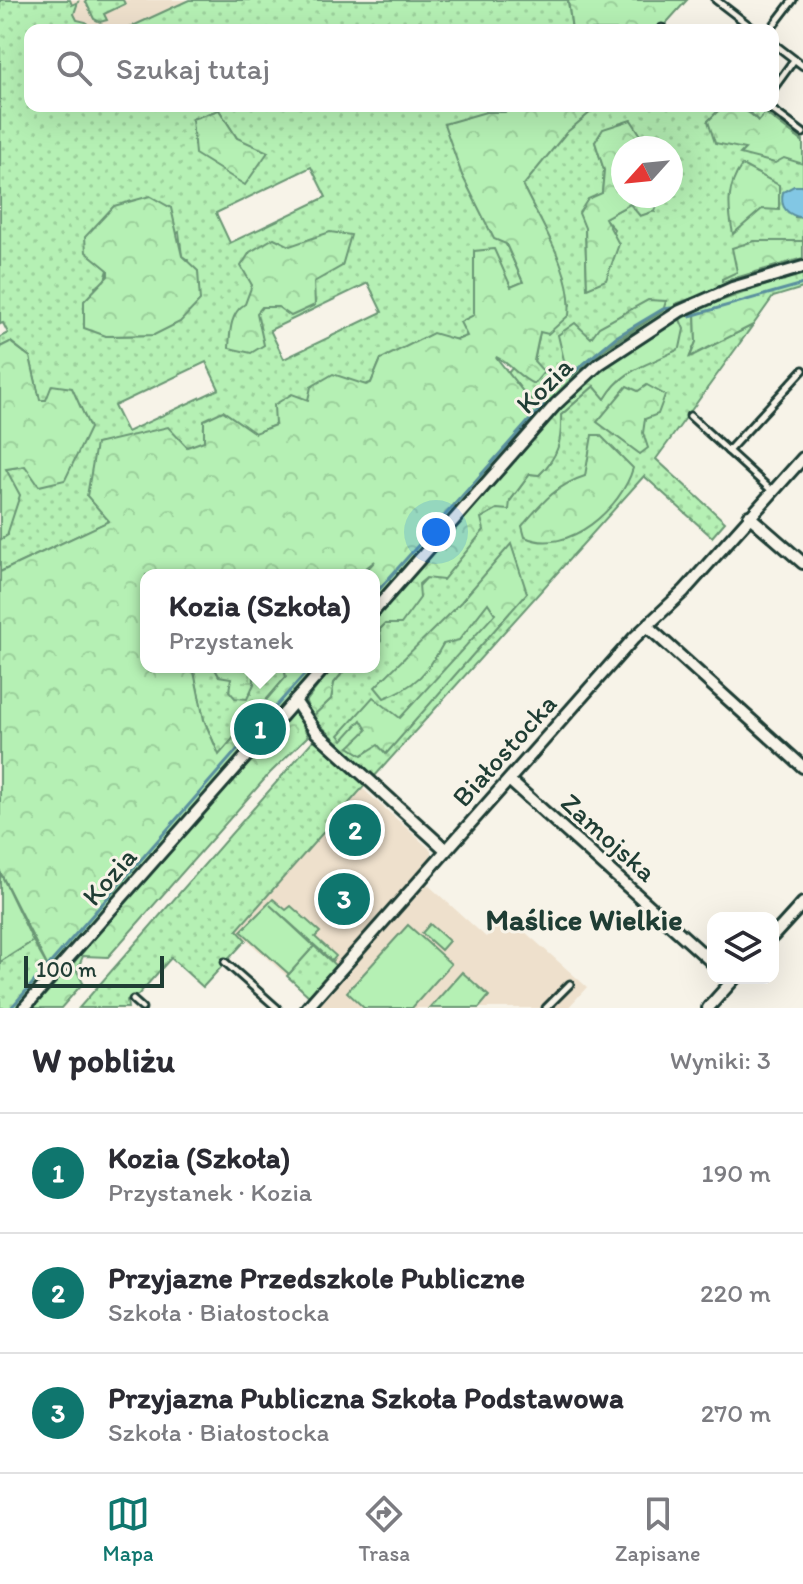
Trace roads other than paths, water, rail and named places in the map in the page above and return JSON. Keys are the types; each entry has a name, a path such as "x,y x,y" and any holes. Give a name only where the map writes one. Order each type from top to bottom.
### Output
{"street":[{"name":"Kozia","path":"380,604 548,413 599,364 680,311 732,288 803,267"},
{"name":"Białostocka","path":"307,1008 647,626 684,591 803,458"},
{"path":"749,516 803,563"},
{"path":"647,626 803,767"},
{"name":"Kozia","path":"24,1008 320,673"},
{"path":"295,701 316,732 446,850"},
{"name":"Zamojska","path":"509,780 707,958"},
{"path":"779,929 803,903"},
{"path":"708,1008 729,984"}],"lane":[{"path":"716,0 747,24"},
{"path":"775,24 793,0"},
{"path":"779,48 803,66"},
{"path":"779,81 794,60"},
{"path":"775,112 803,133"},
{"path":"728,451 803,370"},
{"path":"690,416 772,491"},
{"path":"225,962 277,1008"},
{"path":"546,1008 570,984"},
{"path":"133,1000 142,1008"}],"water":[{"path":"794,186 803,186 803,218 789,213 782,202 783,192"}],"waterway":[{"path":"690,316 803,284"},
{"path":"568,377 616,337 663,309 671,308"},
{"path":"380,588 543,405"},
{"path":"263,721 306,673"},
{"path":"11,1008 251,734"}],"place":[{"name":"Kozia (Szkoła)","path":"260,729"},
{"name":"Przyjazne Przedszkole Publiczne","path":"355,830"},
{"name":"Przyjazna Publiczna Szkoła Podstawowa","path":"344,899"}],"district":[{"name":"Maślice Wielkie","path":"584,919"}]}
